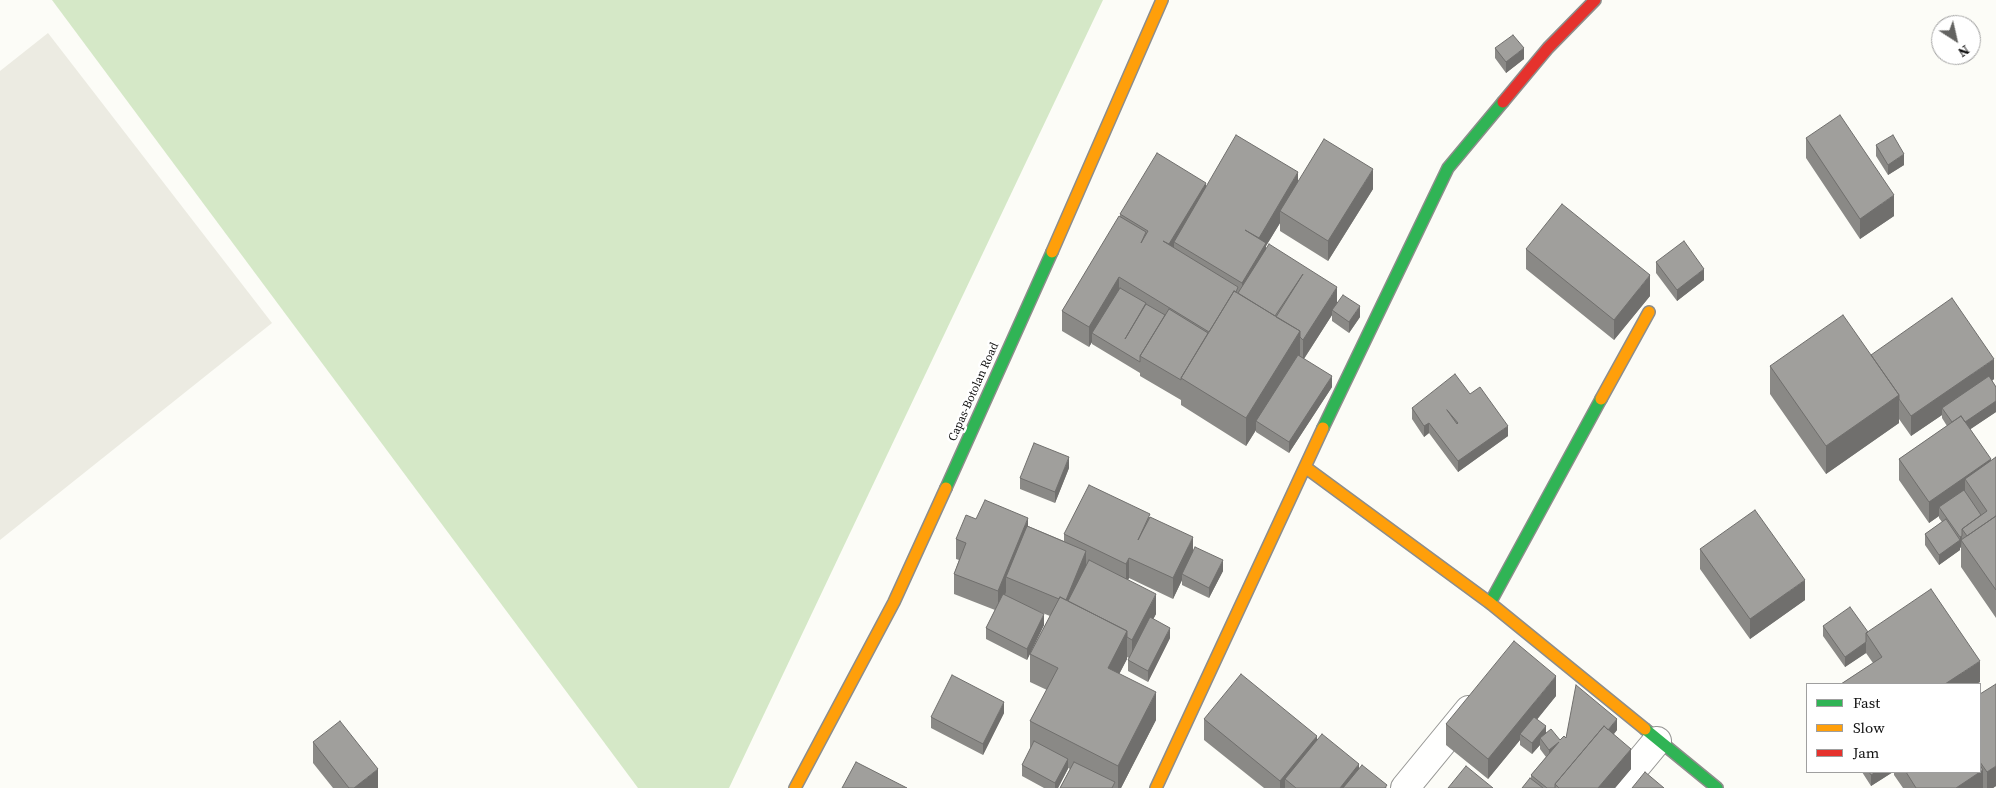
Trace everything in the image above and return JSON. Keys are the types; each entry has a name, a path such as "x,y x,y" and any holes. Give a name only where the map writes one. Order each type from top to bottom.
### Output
{"street":[{"name":"Capas-Botolan Road","path":"795,788 894,602 1029,304 1162,0"},
{"path":"1156,788 1305,467 1448,168 1548,48 1596,0"},
{"path":"1490,603 1650,312"},
{"path":"1305,467 1490,603 1717,788"},
{"path":"1511,659 1530,636"},
{"path":"1405,788 1486,689"},
{"path":"1618,788 1657,741"}],"green space":[{"path":"52,0 1103,0 729,788 638,788"}],"shaded area":[{"path":"48,33 272,323 0,540 0,71"}],"building":[{"path":"1513,35 1524,48 1506,62 1495,48"},
{"path":"1840,115 1894,195 1860,219 1806,138"},
{"path":"1236,135 1298,172 1259,238 1245,230 1266,243 1242,283 1174,242"},
{"path":"1893,135 1904,154 1888,165 1876,145"},
{"path":"1324,139 1373,169 1328,241 1280,211"},
{"path":"1157,153 1206,183 1169,244 1163,241 1238,287 1209,332 1119,277 1089,327 1062,311 1119,216 1146,232 1141,243 1148,231 1120,214"},
{"path":"1562,204 1650,275 1614,320 1526,249"},
{"path":"1684,241 1704,269 1677,290 1656,262"},
{"path":"1269,244 1337,287 1303,340 1300,337 1300,331 1276,317 1303,274 1275,316 1238,293"},
{"path":"1120,288 1146,303 1125,339 1146,304 1165,315 1140,356 1140,362 1092,333"},
{"path":"1234,291 1300,331 1246,418 1181,378"},
{"path":"1343,295 1360,306 1349,322 1332,310"},
{"path":"1952,298 1994,359 1911,416 1871,355"},
{"path":"1169,309 1208,333 1181,380 1140,356"},
{"path":"1843,315 1899,395 1826,446 1770,366"},
{"path":"1298,355 1332,376 1289,442 1256,421"},
{"path":"1455,374 1470,394 1480,387 1508,426 1458,461 1429,423 1424,426 1412,408"},
{"path":"1989,376 1996,387 1996,401 1965,422 1961,416 1952,422 1942,408"},
{"path":"1961,416 1991,459 1929,502 1899,459"},
{"path":"1034,443 1069,457 1055,492 1020,478"},
{"path":"1996,457 1996,516 1967,536 1962,529 1987,511 1965,479"},
{"path":"1089,485 1150,514 1138,540 1150,517 1193,537 1173,578 1129,558 1126,564 1064,534"},
{"path":"1964,490 1981,515 1962,529 1962,536 1960,537 1939,507"},
{"path":"985,500 1028,518 998,591 954,574 966,543 956,539 966,515 976,519"},
{"path":"1755,510 1805,580 1750,619 1700,549"},
{"path":"1996,516 1996,590 1961,540"},
{"path":"1946,519 1960,540 1939,555 1925,534"},
{"path":"1027,526 1086,551 1066,600 1060,597 1059,599 1006,577"},
{"path":"1195,547 1223,560 1209,588 1182,574"},
{"path":"1089,560 1156,594 1132,640 1127,637 1127,631 1068,601"},
{"path":"1931,589 1980,661 1947,683 1843,683 1882,657 1866,633"},
{"path":"1003,594 1044,614 1027,649 986,628"},
{"path":"1060,597 1127,631 1108,668 1156,692 1118,766 1030,721 1058,668 1030,654"},
{"path":"1850,607 1868,632 1866,633 1866,642 1845,657 1823,626"},
{"path":"1150,617 1170,628 1148,671 1128,660"},
{"path":"1514,641 1556,676 1488,759 1446,724"},
{"path":"1241,674 1317,736 1280,781 1204,719"},
{"path":"952,675 1004,702 983,744 931,717"},
{"path":"1996,684 1996,766 1987,772 1981,763 1981,693"},
{"path":"1576,685 1617,719 1608,730 1604,726 1555,784 1555,788 1547,788 1531,775 1559,742 1549,750 1540,738 1551,729 1560,740 1564,736 1566,738"},
{"path":"1534,717 1546,726 1532,743 1520,734"},
{"path":"340,721 378,769 354,788 349,788 313,742"},
{"path":"1604,726 1631,749 1598,788 1559,788 1555,784"},
{"path":"1322,734 1359,764 1340,788 1296,788 1285,779"},
{"path":"1034,741 1068,759 1055,783 1022,765"},
{"path":"856,762 907,788 842,788"},
{"path":"1074,762 1115,782 1112,788 1060,788"},
{"path":"1362,765 1387,785 1385,788 1343,788"},
{"path":"1466,766 1493,788 1448,788"},
{"path":"1645,772 1664,788 1632,788"},
{"path":"1907,773 1978,773 1956,788 1916,788"},
{"path":"1530,778 1543,788 1522,788"}],"traffic: fast":[{"path":"1323,428 1448,168 1503,102"},
{"path":"946,488 1052,252"},
{"path":"1490,603 1601,399"},
{"path":"1645,729 1717,788"}],"traffic: slow":[{"path":"1052,252 1162,0"},
{"path":"1601,399 1649,312"},
{"path":"1156,788 1323,428"},
{"path":"1305,467 1490,603 1645,729"},
{"path":"795,788 894,602 946,488"}],"traffic: jam":[{"path":"1503,102 1548,48 1595,0"}]}
